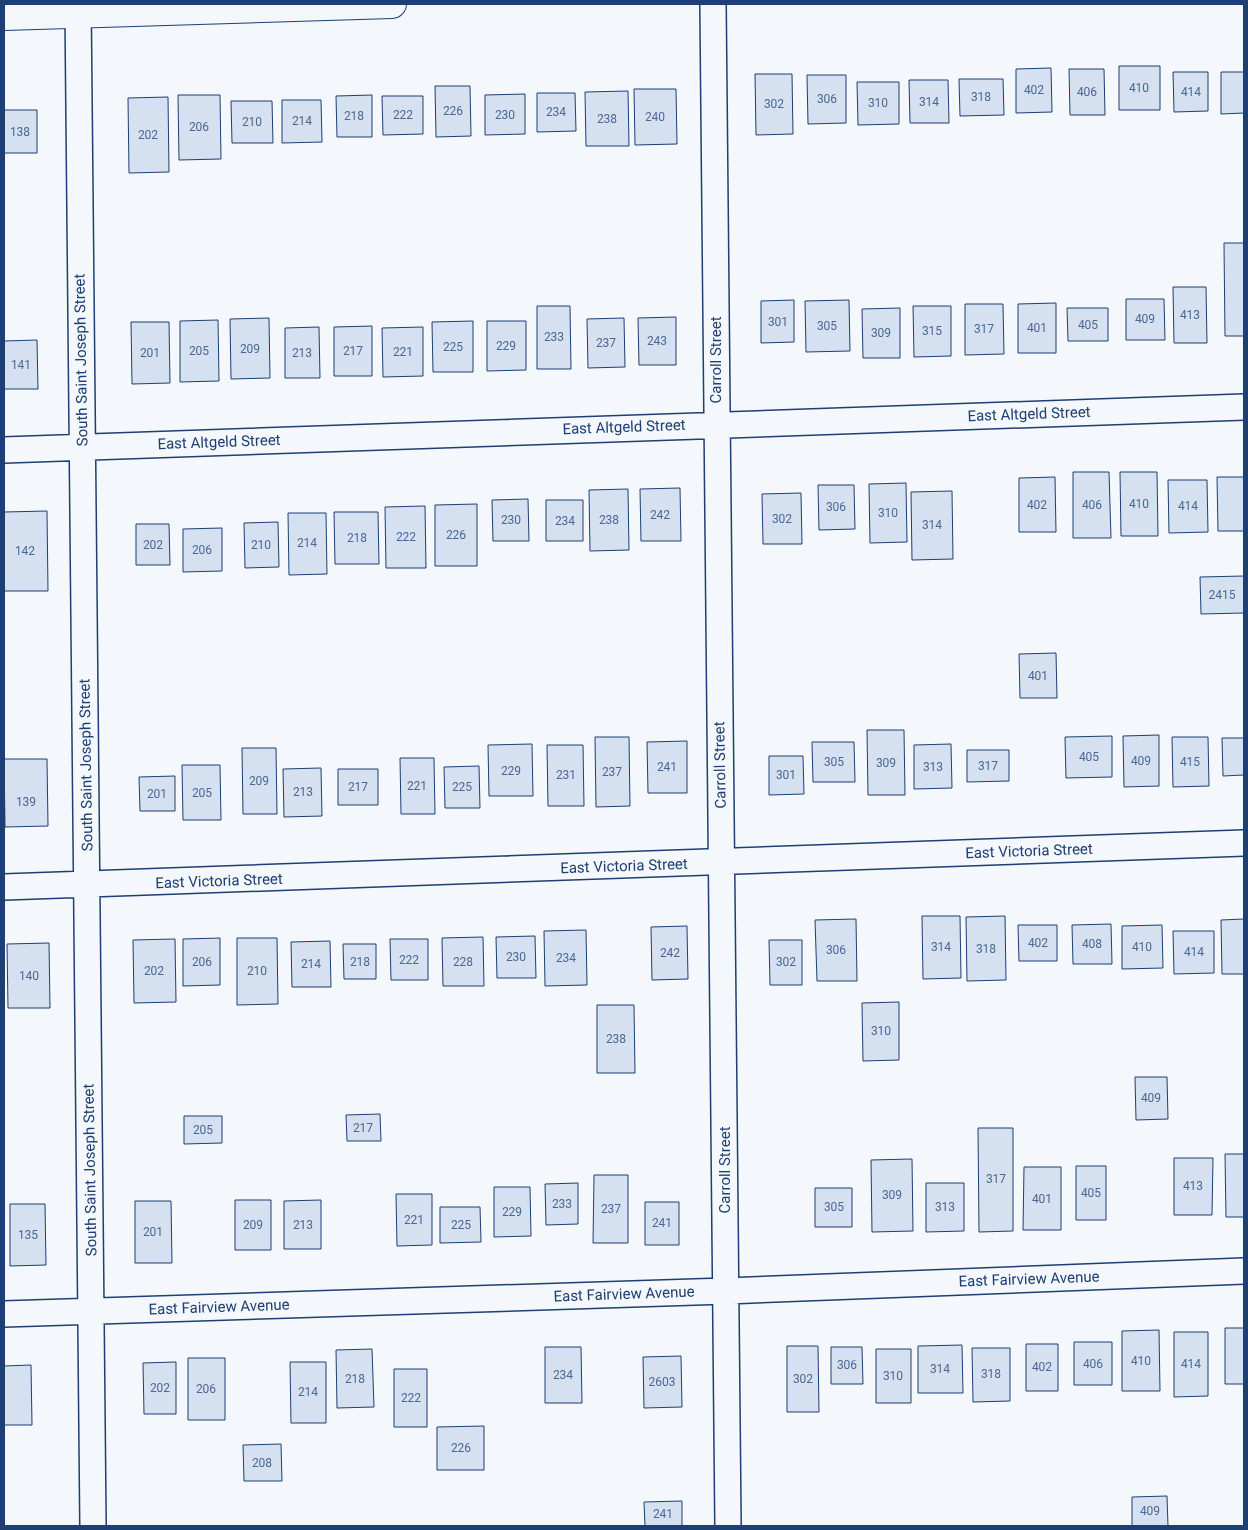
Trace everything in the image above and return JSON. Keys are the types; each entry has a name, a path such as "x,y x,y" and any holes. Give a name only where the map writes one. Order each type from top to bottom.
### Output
{"street":[{"path":"4,16 78,9 392,4"},
{"name":"Carroll Street","path":"712,4 728,1526"},
{"name":"South Saint Joseph Street","path":"78,9 93,1526"},
{"name":"East Altgeld Street","path":"4,450 1244,407"},
{"name":"East Victoria Street","path":"4,887 87,886 1244,843"},
{"name":"East Fairview Avenue","path":"4,1314 726,1291 1244,1271"}],"building":[{"path":"1119,66 1160,66 1160,110 1119,110"},
{"path":"1051,68 1052,112 1016,113 1016,69"},
{"path":"1069,69 1104,69 1105,115 1070,115"},
{"path":"1173,72 1208,72 1208,111 1174,112"},
{"path":"1221,72 1244,72 1244,113 1221,114"},
{"path":"755,74 792,74 793,134 756,135"},
{"path":"807,75 846,75 846,123 808,124"},
{"path":"959,79 1003,79 1004,115 960,116"},
{"path":"909,80 948,80 949,123 910,123"},
{"path":"857,82 899,82 899,124 858,125"},
{"path":"435,86 470,86 471,136 436,137"},
{"path":"634,89 676,89 677,144 635,145"},
{"path":"628,91 629,146 586,146 585,92"},
{"path":"537,93 575,93 576,131 537,132"},
{"path":"525,94 525,134 485,135 485,95"},
{"path":"178,95 220,95 221,159 179,160"},
{"path":"372,95 372,137 337,137 336,96"},
{"path":"382,96 423,96 423,134 383,135"},
{"path":"168,97 169,172 129,173 128,98"},
{"path":"282,100 321,100 322,142 282,143"},
{"path":"231,101 272,101 273,143 232,143"},
{"path":"4,110 37,110 37,153 4,153"},
{"path":"1224,243 1244,243 1244,336 1225,336"},
{"path":"1173,287 1206,287 1207,343 1174,343"},
{"path":"1126,299 1164,299 1165,340 1126,340"},
{"path":"794,300 794,342 761,343 761,301"},
{"path":"849,300 850,351 806,352 805,301"},
{"path":"1056,303 1056,353 1018,353 1018,304"},
{"path":"965,304 1003,304 1004,354 965,355"},
{"path":"537,306 570,306 571,369 537,369"},
{"path":"913,306 951,306 951,356 914,357"},
{"path":"900,308 900,358 863,358 862,309"},
{"path":"1067,308 1108,308 1108,341 1068,341"},
{"path":"676,317 676,365 639,365 638,318"},
{"path":"269,318 270,378 231,379 230,319"},
{"path":"624,318 625,367 588,368 587,319"},
{"path":"218,320 219,381 180,382 180,321"},
{"path":"473,321 473,372 433,372 432,322"},
{"path":"487,321 526,321 526,370 487,371"},
{"path":"131,322 169,322 170,383 132,384"},
{"path":"372,326 372,376 334,376 334,327"},
{"path":"319,327 320,378 285,378 285,328"},
{"path":"423,327 423,376 383,377 382,328"},
{"path":"37,340 38,389 4,389 4,341"},
{"path":"1073,472 1109,472 1111,538 1073,538"},
{"path":"1120,472 1157,472 1158,536 1121,536"},
{"path":"1055,477 1056,532 1019,532 1019,478"},
{"path":"1217,477 1244,477 1244,531 1218,531"},
{"path":"1168,480 1207,480 1208,532 1169,533"},
{"path":"906,483 907,542 870,543 869,484"},
{"path":"818,485 854,485 855,529 819,530"},
{"path":"680,488 681,541 641,541 640,489"},
{"path":"628,489 629,550 590,551 589,490"},
{"path":"952,491 953,559 912,560 911,492"},
{"path":"801,493 802,544 763,544 762,494"},
{"path":"528,499 529,541 493,541 492,500"},
{"path":"546,500 583,500 583,541 546,541"},
{"path":"477,504 477,566 435,566 435,505"},
{"path":"425,506 426,568 386,568 385,507"},
{"path":"47,511 48,591 4,591 4,512"},
{"path":"334,512 378,512 379,564 335,564"},
{"path":"288,513 326,513 327,574 289,575"},
{"path":"278,522 279,567 245,568 244,523"},
{"path":"136,524 169,524 170,565 136,565"},
{"path":"222,528 222,571 183,572 183,529"},
{"path":"1244,576 1244,613 1201,614 1200,577"},
{"path":"1056,653 1057,698 1020,698 1019,654"},
{"path":"867,730 904,730 905,795 868,795"},
{"path":"1159,735 1159,786 1124,787 1123,736"},
{"path":"1112,736 1112,777 1066,778 1065,737"},
{"path":"595,737 629,737 630,806 596,807"},
{"path":"1172,737 1208,737 1209,786 1173,787"},
{"path":"1222,738 1244,738 1244,775 1223,776"},
{"path":"687,741 687,793 648,793 647,742"},
{"path":"812,742 854,742 855,782 813,782"},
{"path":"532,744 533,796 489,796 488,745"},
{"path":"951,744 952,788 914,789 914,745"},
{"path":"547,745 583,745 584,806 548,806"},
{"path":"242,748 276,748 277,814 243,814"},
{"path":"967,750 1009,750 1009,781 967,782"},
{"path":"769,756 803,756 804,794 769,795"},
{"path":"400,758 434,758 435,814 401,814"},
{"path":"4,759 47,759 48,826 5,827"},
{"path":"182,765 220,765 221,820 183,820"},
{"path":"479,766 480,808 445,808 444,767"},
{"path":"321,768 322,816 284,817 283,769"},
{"path":"338,769 378,769 378,805 338,805"},
{"path":"175,776 175,811 140,811 139,777"},
{"path":"922,916 960,916 961,978 923,979"},
{"path":"1005,916 1006,980 967,981 966,917"},
{"path":"856,919 857,981 817,981 815,920"},
{"path":"1244,919 1244,974 1222,974 1221,920"},
{"path":"1111,924 1112,964 1073,964 1072,925"},
{"path":"1018,925 1057,925 1057,961 1019,961"},
{"path":"1162,925 1163,968 1122,969 1122,926"},
{"path":"687,926 688,979 652,980 651,927"},
{"path":"586,930 587,985 545,986 544,931"},
{"path":"1173,931 1214,931 1214,973 1174,974"},
{"path":"535,936 536,978 497,978 496,937"},
{"path":"483,937 484,986 443,986 442,938"},
{"path":"220,938 220,985 183,986 183,939"},
{"path":"237,938 277,938 278,1004 237,1005"},
{"path":"175,939 176,1002 134,1003 133,940"},
{"path":"390,939 428,939 428,980 391,980"},
{"path":"769,940 802,940 802,985 770,985"},
{"path":"330,941 331,987 292,987 291,942"},
{"path":"49,943 50,1008 8,1008 7,944"},
{"path":"343,944 376,944 376,979 344,979"},
{"path":"899,1002 899,1060 863,1061 862,1003"},
{"path":"597,1005 634,1005 635,1073 597,1073"},
{"path":"1135,1077 1167,1077 1168,1119 1136,1120"},
{"path":"380,1114 381,1141 347,1141 346,1115"},
{"path":"184,1116 222,1116 222,1143 184,1144"},
{"path":"978,1128 1013,1128 1013,1231 979,1232"},
{"path":"1225,1154 1244,1154 1244,1217 1226,1217"},
{"path":"1174,1158 1213,1158 1212,1215 1174,1215"},
{"path":"912,1159 913,1231 872,1232 871,1160"},
{"path":"1076,1166 1106,1166 1106,1220 1076,1220"},
{"path":"1024,1167 1061,1167 1061,1230 1023,1230"},
{"path":"594,1175 628,1175 628,1243 593,1243"},
{"path":"578,1183 578,1224 546,1225 545,1184"},
{"path":"926,1183 964,1183 964,1231 926,1232"},
{"path":"494,1187 530,1187 531,1236 494,1237"},
{"path":"815,1188 852,1188 852,1227 815,1227"},
{"path":"396,1194 432,1194 432,1245 397,1246"},
{"path":"235,1200 271,1200 271,1250 235,1250"},
{"path":"321,1200 321,1249 284,1249 284,1201"},
{"path":"135,1201 171,1201 172,1263 135,1263"},
{"path":"645,1202 679,1202 679,1245 645,1245"},
{"path":"10,1204 45,1204 46,1265 10,1266"},
{"path":"440,1207 480,1207 481,1242 440,1243"},
{"path":"1225,1328 1244,1328 1244,1384 1225,1384"},
{"path":"1159,1330 1160,1391 1122,1391 1122,1331"},
{"path":"1174,1332 1208,1332 1208,1396 1174,1397"},
{"path":"1074,1342 1112,1342 1112,1385 1074,1385"},
{"path":"1026,1344 1058,1344 1058,1391 1026,1391"},
{"path":"962,1345 963,1393 918,1393 918,1346"},
{"path":"787,1346 818,1346 819,1412 787,1412"},
{"path":"545,1347 581,1347 582,1403 545,1403"},
{"path":"831,1347 862,1347 863,1384 831,1384"},
{"path":"972,1348 1010,1348 1010,1401 973,1402"},
{"path":"372,1349 374,1407 337,1408 336,1350"},
{"path":"876,1349 911,1349 911,1403 876,1403"},
{"path":"681,1356 682,1407 644,1408 643,1357"},
{"path":"188,1358 225,1358 225,1420 188,1420"},
{"path":"176,1362 176,1414 144,1414 143,1363"},
{"path":"290,1362 326,1362 326,1423 291,1423"},
{"path":"31,1365 32,1425 4,1425 4,1366"},
{"path":"394,1369 427,1369 427,1427 394,1427"},
{"path":"484,1426 484,1470 437,1470 437,1427"},
{"path":"281,1444 282,1481 244,1481 243,1445"},
{"path":"1167,1496 1168,1526 1132,1526 1132,1497"},
{"path":"682,1501 682,1526 645,1526 644,1502"}]}
